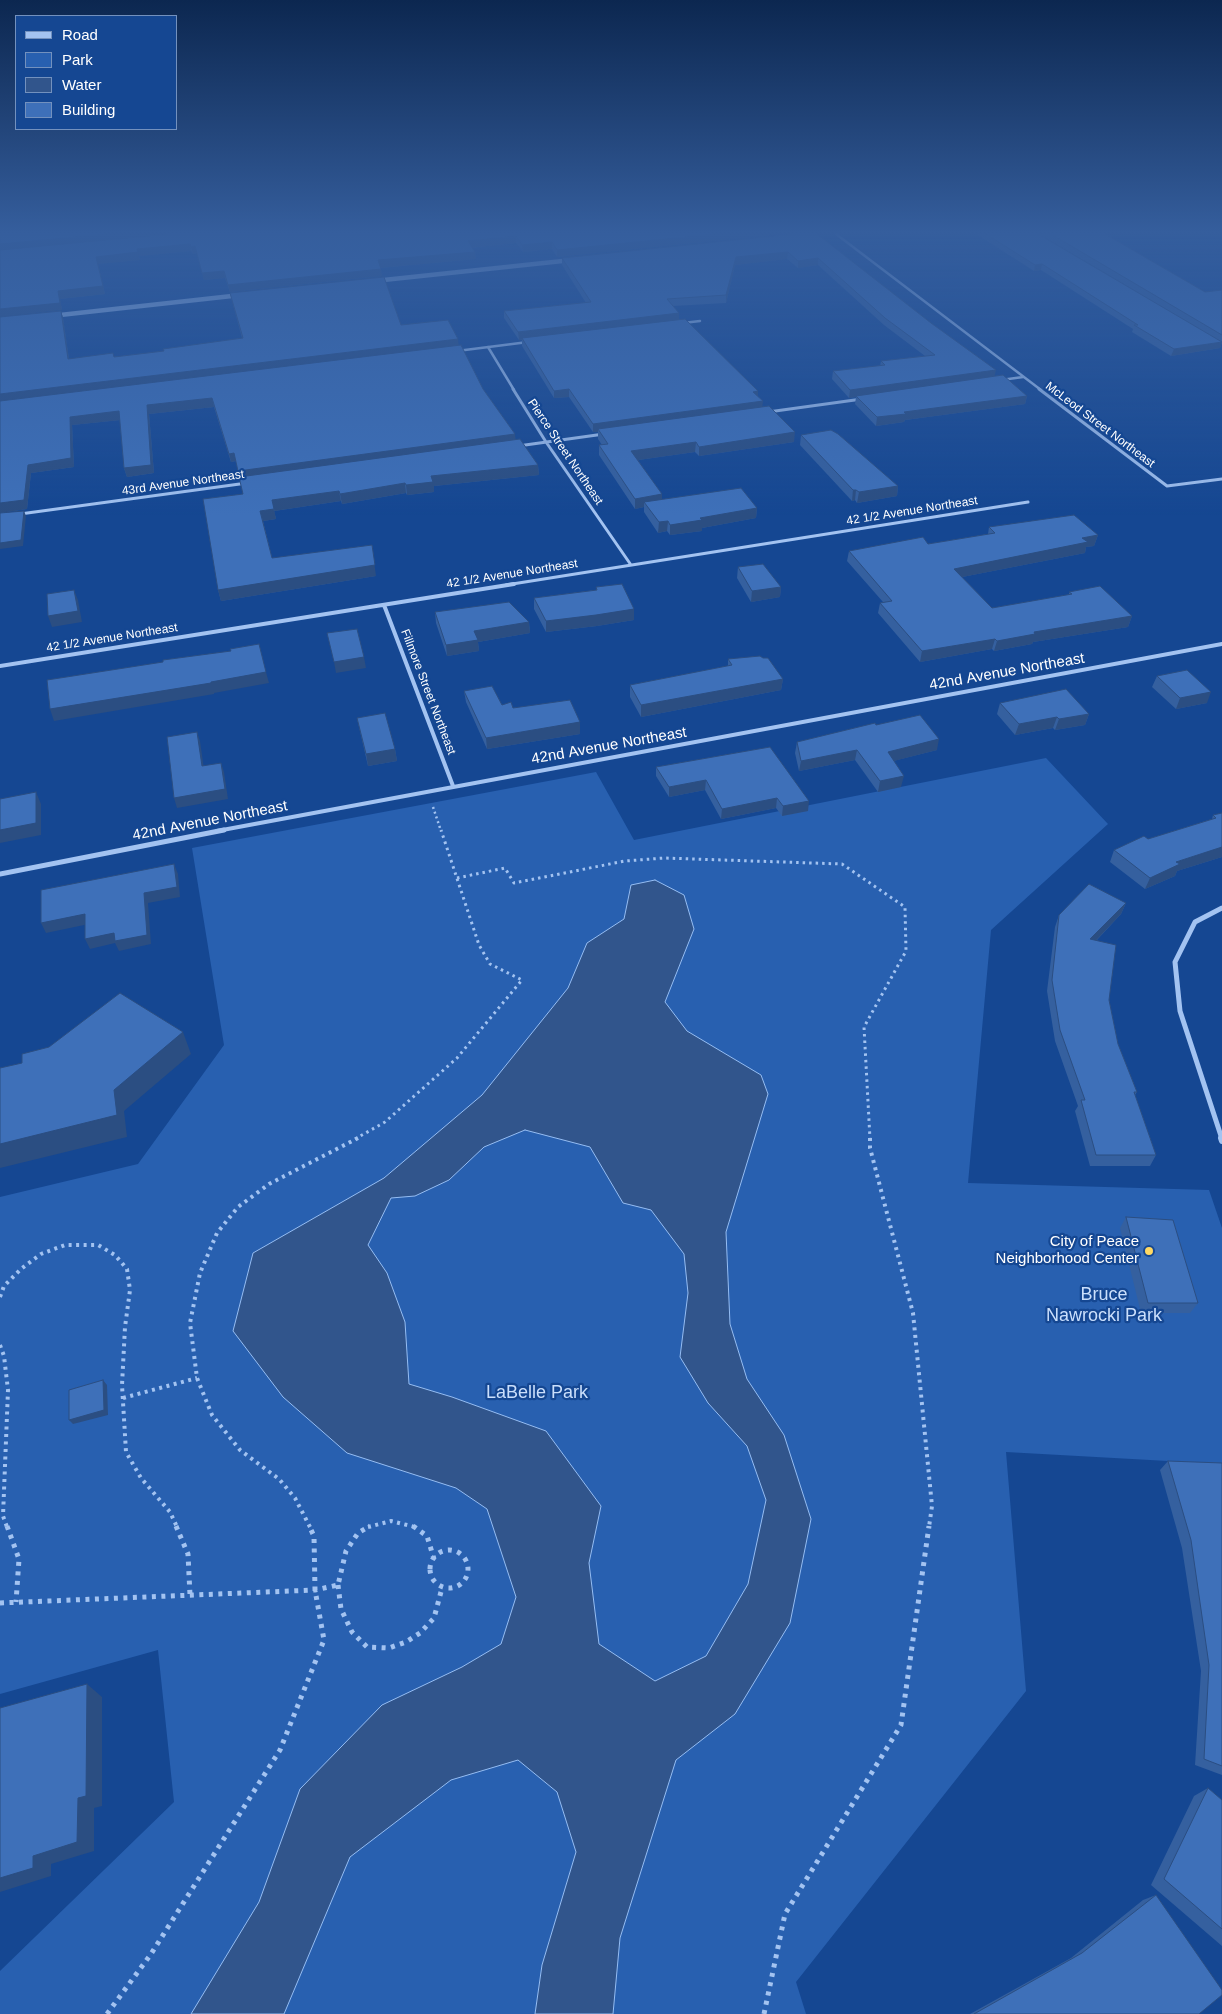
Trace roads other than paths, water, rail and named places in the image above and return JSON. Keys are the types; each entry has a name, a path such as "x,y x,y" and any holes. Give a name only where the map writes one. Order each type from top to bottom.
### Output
{"street":[{"name":"McLeod Street Northeast","path":"959,328 1167,486 1222,479"},
{"path":"449,352 536,341"},
{"name":"Pierce Street Northeast","path":"488,347 546,442 631,565"},
{"path":"994,381 1023,377"},
{"path":"760,413 867,398"},
{"path":"516,446 604,434"},
{"name":"43rd Avenue Northeast","path":"12,515 249,482"},
{"name":"42 1/2 Avenue Northeast","path":"0,666 1028,502"},
{"name":"Fillmore Street Northeast","path":"384,605 453,786"},
{"name":"42nd Avenue Northeast","path":"0,874 453,786 1222,644"},
{"path":"1222,908 1195,922 1175,962 1180,1011 1222,1141"}],"water":[{"path":"655,880 684,895 694,929 665,1002 687,1031 761,1075 768,1094 726,1232 730,1324 747,1379 784,1435 811,1519 790,1623 735,1714 676,1760 620,1938 613,2014 535,2014 542,1965 576,1852 557,1792 518,1760 451,1780 350,1857 284,2014 191,2014 259,1902 300,1789 382,1705 462,1667 501,1644 516,1597 487,1509 456,1488 347,1453 283,1397 233,1331 253,1253 384,1178 482,1095 568,988 587,943 624,919 631,885","holes":["525,1130 590,1147 623,1203 651,1210 684,1254 688,1293 680,1357 708,1403 747,1446 766,1500 748,1584 706,1656 655,1681 599,1644 589,1563 601,1506 546,1431 452,1397 409,1384 405,1322 387,1273 368,1245 391,1198 415,1196 449,1180 484,1147"]}],"place":[{"name":"City of Peace Neighborhood Center","path":"1149,1251"}],"park label":[{"name":"Bruce Nawrocki Park","path":"1104,1305"},
{"name":"LaBelle Park","path":"537,1393"}]}
